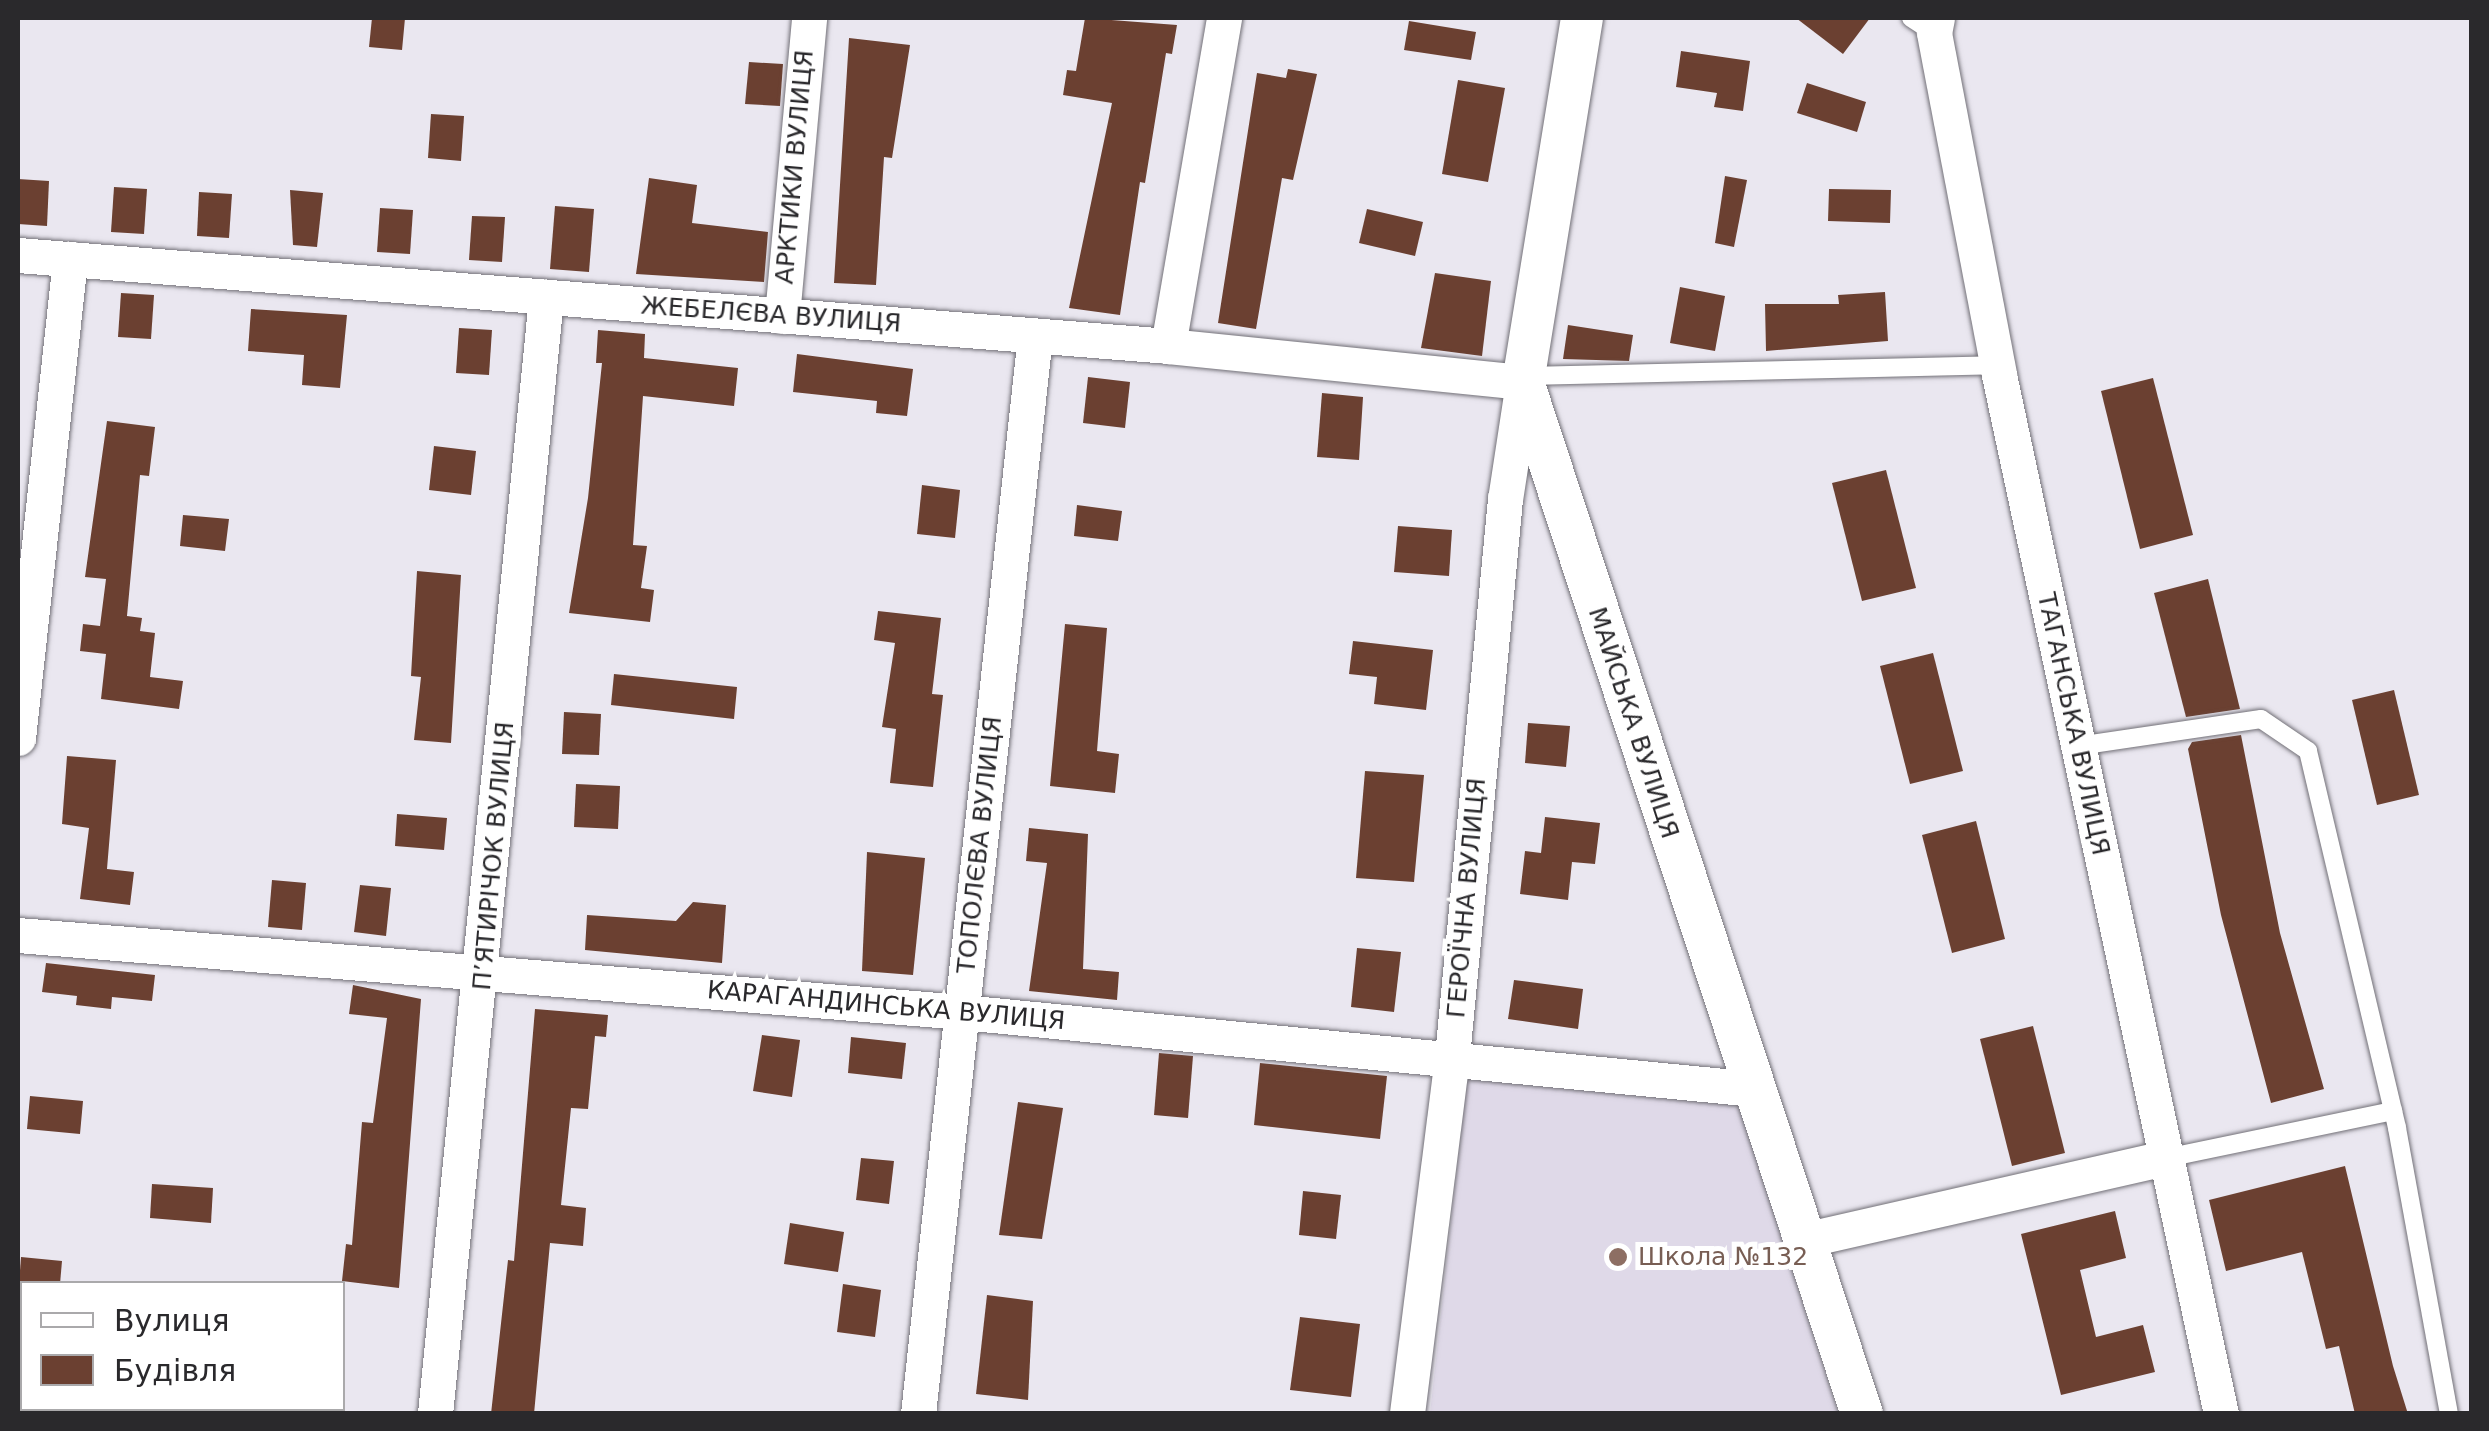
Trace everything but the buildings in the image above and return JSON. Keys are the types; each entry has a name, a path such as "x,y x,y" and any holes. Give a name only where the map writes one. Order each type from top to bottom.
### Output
{"street":[{"name":"АРКТИКИ ВУЛИЦЯ","path":"782,316 808,18"},
{"path":"1168,346 1224,18"},
{"name":"МАЙСЬКА ВУЛИЦЯ","path":"1582,18 1524,379 1862,1414"},
{"name":"ТАГАНСЬКА ВУЛИЦЯ","path":"1927,23 2221,1414"},
{"name":"ЖЕБЕЛЄВА ВУЛИЦЯ","path":"18,256 1168,346 1524,379"},
{"path":"18,738 70,259"},
{"name":"П’ЯТИРІЧОК ВУЛИЦЯ","path":"435,1414 483,972 546,298"},
{"name":"ТОПОЛЄВА ВУЛИЦЯ","path":"918,1414 1036,336"},
{"name":"ГЕРОЇЧНА ВУЛИЦЯ","path":"1408,1414 1452,1057 1504,499 1524,379"},
{"name":"КАРАГАНДИНСЬКА ВУЛИЦЯ","path":"18,935 962,1012 1754,1089"},
{"path":"1804,1240 2166,1158"}],"lane":[{"path":"1524,379 1997,365"},
{"path":"2078,746 2262,719 2308,751 2393,1111 2449,1414"},
{"path":"2166,1158 2393,1111"}],"shaded area":[{"name":"Школа №132","path":"1467,1076 1738,1101 1838,1413 1430,1414"}],"place":[{"name":"Школа №132","path":"1618,1257"}]}
